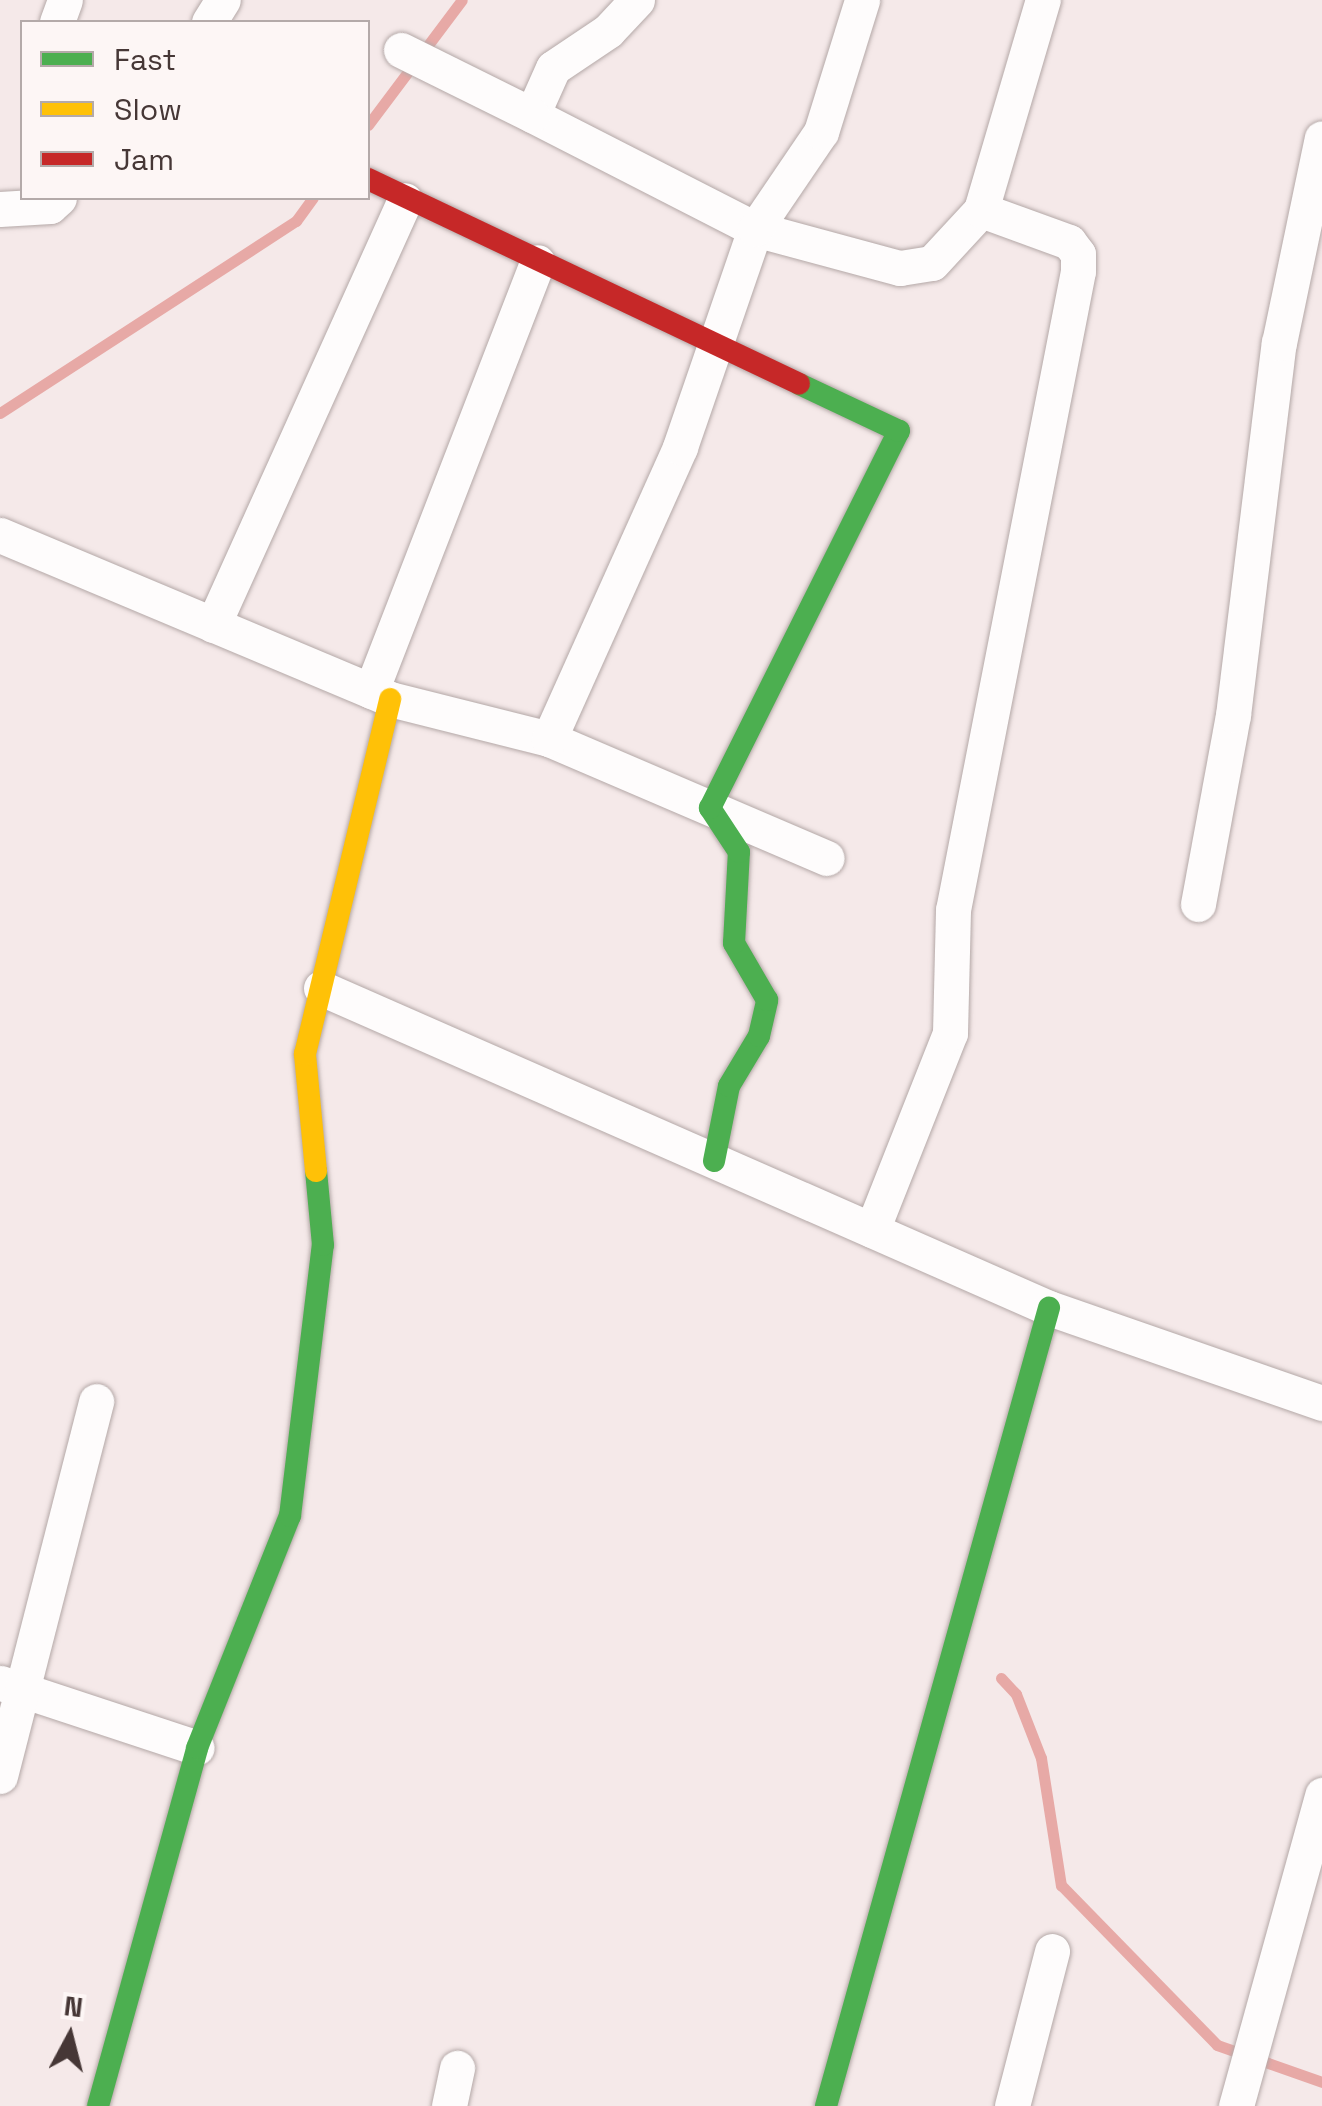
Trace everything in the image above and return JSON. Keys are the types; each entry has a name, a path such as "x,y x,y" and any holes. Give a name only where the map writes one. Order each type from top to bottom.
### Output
{"street":[{"path":"532,115 553,68 608,31 636,0"},
{"path":"549,739 680,447 755,229 821,132 862,0"},
{"path":"400,50 755,229 900,268 932,262 981,210 1043,0"},
{"path":"1198,904 1232,715 1279,344 1322,138"},
{"path":"370,180 899,431 710,808"},
{"path":"0,208 50,206 57,200"},
{"path":"213,625 405,200"},
{"path":"872,1230 950,1033 952,910 1078,272 1078,254 1069,242 981,210"},
{"path":"98,2106 196,1748 290,1516 323,1245 305,1054 380,695 537,262"},
{"path":"0,535 380,695 549,739 828,858"},
{"path":"710,808 739,852 734,943 767,1000 758,1036 729,1086 714,1161"},
{"path":"321,988 1048,1308 1322,1403"},
{"path":"826,2106 1048,1308"},
{"path":"0,1776 11,1686 96,1401"},
{"path":"11,1686 196,1748"},
{"path":"1236,2106 1322,1795"},
{"path":"1012,2106 1052,1951"},
{"path":"449,2106 457,2068"}],"waterway":[{"path":"370,122 462,0"},
{"path":"0,413 296,221 312,200"},
{"path":"1001,1678 1016,1694 1041,1758 1061,1885 1217,2045 1322,2082"}],"traffic: fast":[{"path":"714,1161 729,1086 759,1036 767,1000 734,943 739,852 710,808 899,431 799,384"},
{"path":"98,2106 197,1748 290,1516 323,1245 316,1171"},
{"path":"826,2106 1049,1308"}],"traffic: slow":[{"path":"316,1171 305,1054 390,699"}],"traffic: jam":[{"path":"370,180 799,384"}]}
